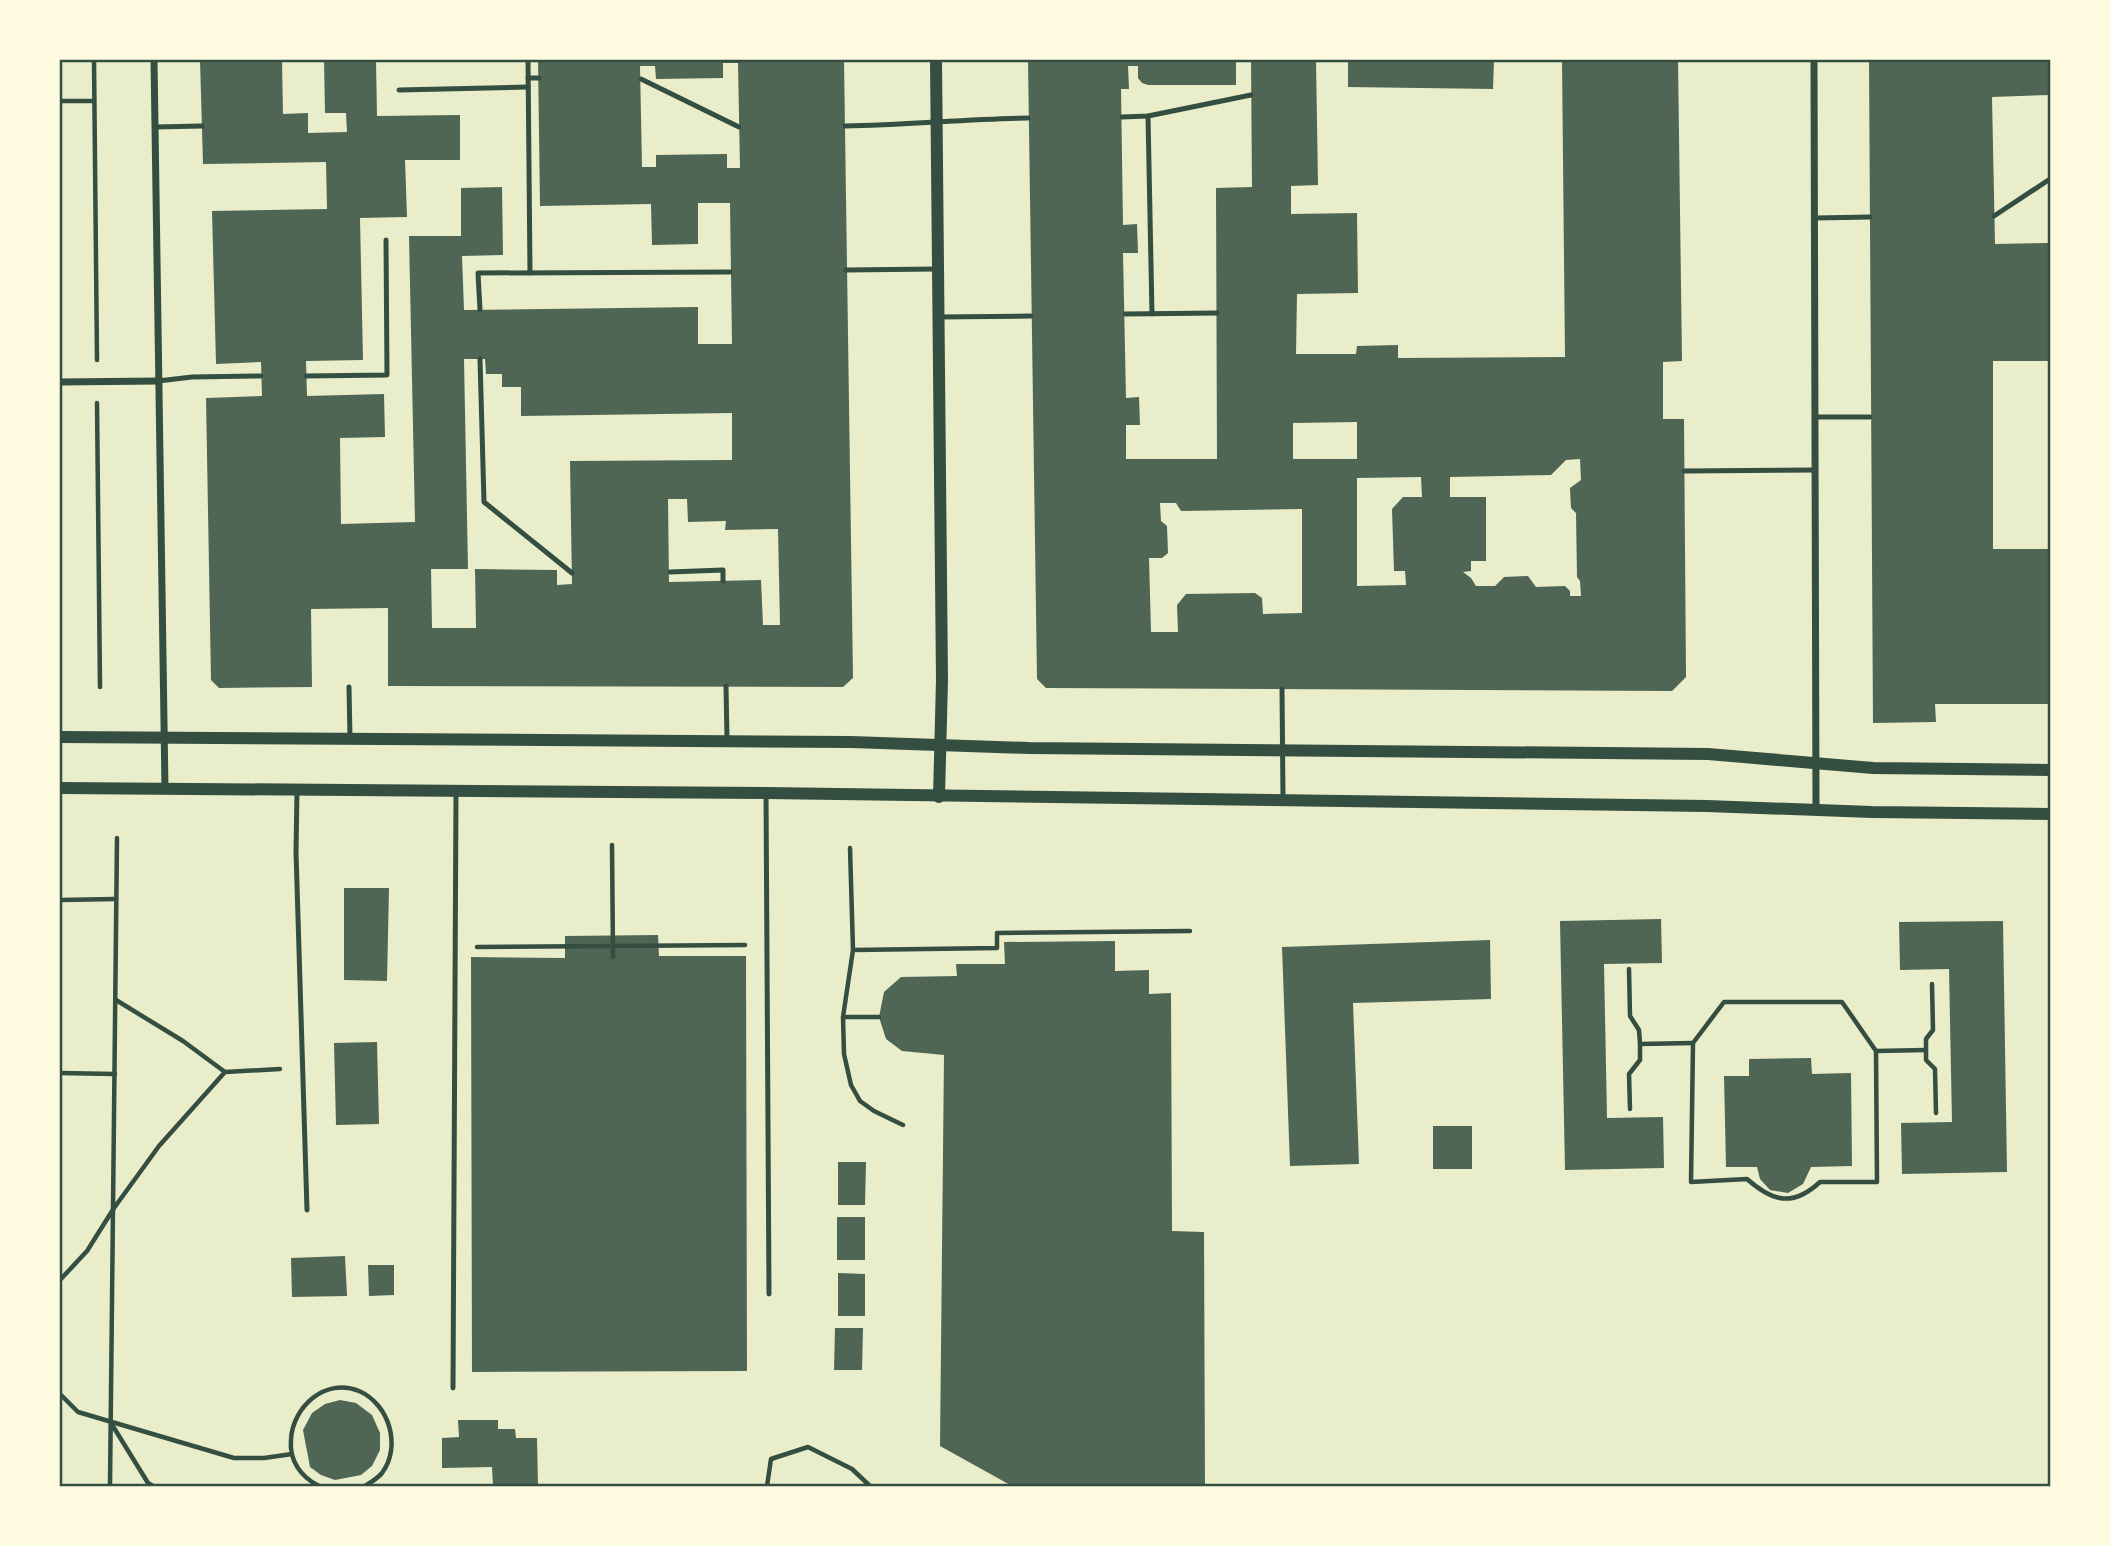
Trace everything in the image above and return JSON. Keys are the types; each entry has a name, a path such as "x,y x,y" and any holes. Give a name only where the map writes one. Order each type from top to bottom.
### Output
{"street":[{"path":"154,60 164,789"},
{"path":"936,60 941,745 939,797"},
{"path":"1814,60 1816,810"},
{"path":"60,382 158,381"},
{"path":"60,737 727,741 1708,754 1873,768 2050,770"},
{"path":"60,788 766,793 1707,806 2050,814"}],"lane":[{"path":"528,60 530,273"},
{"path":"528,78 538,78"},
{"path":"640,79 739,127"},
{"path":"399,90 528,87"},
{"path":"1122,117 1148,116 1251,95"},
{"path":"1148,116 1152,314"},
{"path":"845,126 1028,118"},
{"path":"155,127 202,126"},
{"path":"1994,216 2050,179"},
{"path":"1815,218 1870,217"},
{"path":"306,376 387,375 386,240"},
{"path":"846,270 937,269"},
{"path":"480,310 478,273 730,272"},
{"path":"1125,314 1217,313"},
{"path":"938,317 1031,316"},
{"path":"480,359 484,502 572,573"},
{"path":"158,381 192,377 261,376"},
{"path":"1815,417 1871,417"},
{"path":"1684,471 1814,470"},
{"path":"670,572 723,570 723,581"},
{"path":"726,686 727,741"},
{"path":"349,687 350,739"},
{"path":"1282,689 1283,801"},
{"path":"297,789 296,852 307,1210"},
{"path":"453,1388 456,792"},
{"path":"766,793 769,1294"}],"path":[{"path":"94,60 97,361"},
{"path":"60,101 94,101"},
{"path":"97,402 100,687"},
{"path":"110,1486 117,838"},
{"path":"612,845 613,957"},
{"path":"850,848 853,950 843,1017 844,1054 851,1084 860,1101 904,1125"},
{"path":"60,900 116,899"},
{"path":"853,950 997,948 998,933 1189,931"},
{"path":"454,947 767,944"},
{"path":"1629,969 1630,1016 1639,1030 1640,1044 1640,1060 1629,1073 1630,1110"},
{"path":"1932,984 1933,1030 1926,1039 1926,1059 1935,1069 1936,1113"},
{"path":"116,1000 183,1041 225,1072 283,1068"},
{"path":"1724,1002 1842,1002 1875,1051 1877,1182 1820,1182 1799,1196 1779,1199 1769,1196 1747,1179 1691,1182 1693,1043 1724,1002"},
{"path":"843,1017 879,1017"},
{"path":"1640,1044 1693,1043"},
{"path":"1875,1051 1926,1050"},
{"path":"60,1280 87,1251 159,1146 225,1072"},
{"path":"60,1073 115,1074"},
{"path":"319,1486 309,1481 296,1468 290,1447 291,1426 302,1407 319,1393 337,1389 357,1390 372,1400 387,1416 391,1433 390,1456 381,1474 365,1486"},
{"path":"60,1394 78,1412 234,1458 292,1454"},
{"path":"111,1423 148,1483 153,1486"},
{"path":"767,1486 771,1459 808,1447 852,1469 870,1486"}],"building":[{"path":"200,60 282,60 283,114 308,113 308,133 347,132 346,113 325,113 324,60 376,60 377,116 460,115 460,160 405,160 407,217 360,218 363,360 306,361 307,396 384,394 385,437 340,438 341,524 415,522 409,236 461,236 461,188 502,187 503,255 462,256 464,310 698,307 698,344 732,344 730,203 698,203 698,244 652,245 651,204 540,206 538,60 844,60 853,678 843,687 388,686 388,608 311,609 312,687 219,688 211,680 206,398 262,396 261,362 216,364 212,211 327,209 326,162 203,164","holes":["723,63 738,63 740,168 727,168 727,154 656,155 656,167 642,167 640,66 655,66 656,79 723,78","464,359 485,359 486,374 502,374 502,387 521,387 521,416 732,413 732,460 570,461 572,584 557,585 557,570 475,569 476,628 432,628 431,569 468,569","668,499 687,499 688,522 726,521 725,530 778,529 780,625 763,625 761,580 669,582"]},
{"path":"1028,60 1236,60 1236,85 1148,85 1138,78 1138,66 1128,66 1129,89 1121,89 1123,225 1137,224 1138,253 1123,253 1126,398 1139,397 1140,425 1126,425 1126,459 1217,459 1216,188 1252,187 1251,60 1316,60 1318,185 1291,186 1291,214 1357,213 1358,293 1297,294 1296,354 1356,354 1357,346 1398,345 1398,358 1565,357 1562,60 1678,60 1682,361 1663,362 1663,419 1684,419 1686,677 1672,691 1046,688 1037,679","holes":["1357,422 1357,459 1293,459 1293,423","1580,459 1581,480 1570,488 1571,508 1576,513 1577,577 1580,581 1581,596 1570,596 1570,591 1565,586 1536,587 1528,576 1504,577 1495,586 1476,586 1463,572 1471,571 1471,561 1486,561 1486,497 1450,497 1450,477 1551,475 1566,460","1421,477 1422,497 1403,497 1392,509 1394,571 1405,571 1406,585 1357,586 1357,478","1160,503 1176,503 1181,511 1302,509 1302,613 1263,614 1262,598 1255,593 1186,594 1177,605 1178,632 1151,632 1149,558 1162,558 1168,553 1167,526 1161,521"]},
{"path":"1348,60 1494,60 1493,89 1348,87"},
{"path":"1869,60 2050,60 2050,95 1992,97 1995,244 2050,243 2050,361 1993,361 1993,549 2050,549 2050,704 1935,704 1936,722 1873,723"},
{"path":"344,888 389,888 387,981 344,980"},
{"path":"1661,919 1662,963 1604,964 1607,1118 1663,1117 1664,1168 1565,1170 1560,921"},
{"path":"2003,921 2007,1172 1902,1174 1901,1123 1952,1122 1949,969 1900,970 1899,922"},
{"path":"658,935 659,956 746,956 747,1371 472,1372 471,957 565,958 565,936"},
{"path":"1490,940 1491,999 1353,1003 1359,1164 1290,1166 1282,947"},
{"path":"1115,941 1115,971 1149,970 1149,994 1171,993 1172,1231 1204,1232 1205,1486 1012,1486 940,1446 944,1055 902,1051 886,1039 879,1017 884,992 901,977 957,976 956,964 1005,964 1004,942"},
{"path":"377,1042 379,1124 336,1125 334,1043"},
{"path":"1811,1058 1812,1074 1851,1073 1852,1166 1811,1167 1803,1184 1788,1193 1770,1190 1760,1179 1757,1167 1726,1167 1724,1076 1749,1076 1749,1059"},
{"path":"1433,1126 1472,1126 1472,1169 1433,1169"},
{"path":"838,1162 866,1162 865,1205 838,1205"},
{"path":"837,1217 865,1217 865,1260 837,1260"},
{"path":"345,1256 347,1296 292,1297 291,1258"},
{"path":"368,1265 394,1265 394,1295 369,1296"},
{"path":"838,1273 865,1274 865,1316 838,1316"},
{"path":"835,1328 863,1328 862,1370 834,1370"},
{"path":"340,1400 356,1403 372,1415 380,1433 380,1450 372,1466 361,1475 335,1480 310,1467 303,1430 312,1413 325,1404"},
{"path":"458,1420 498,1420 498,1429 515,1429 516,1438 537,1438 538,1486 493,1486 492,1467 442,1468 442,1438 459,1437"}]}
